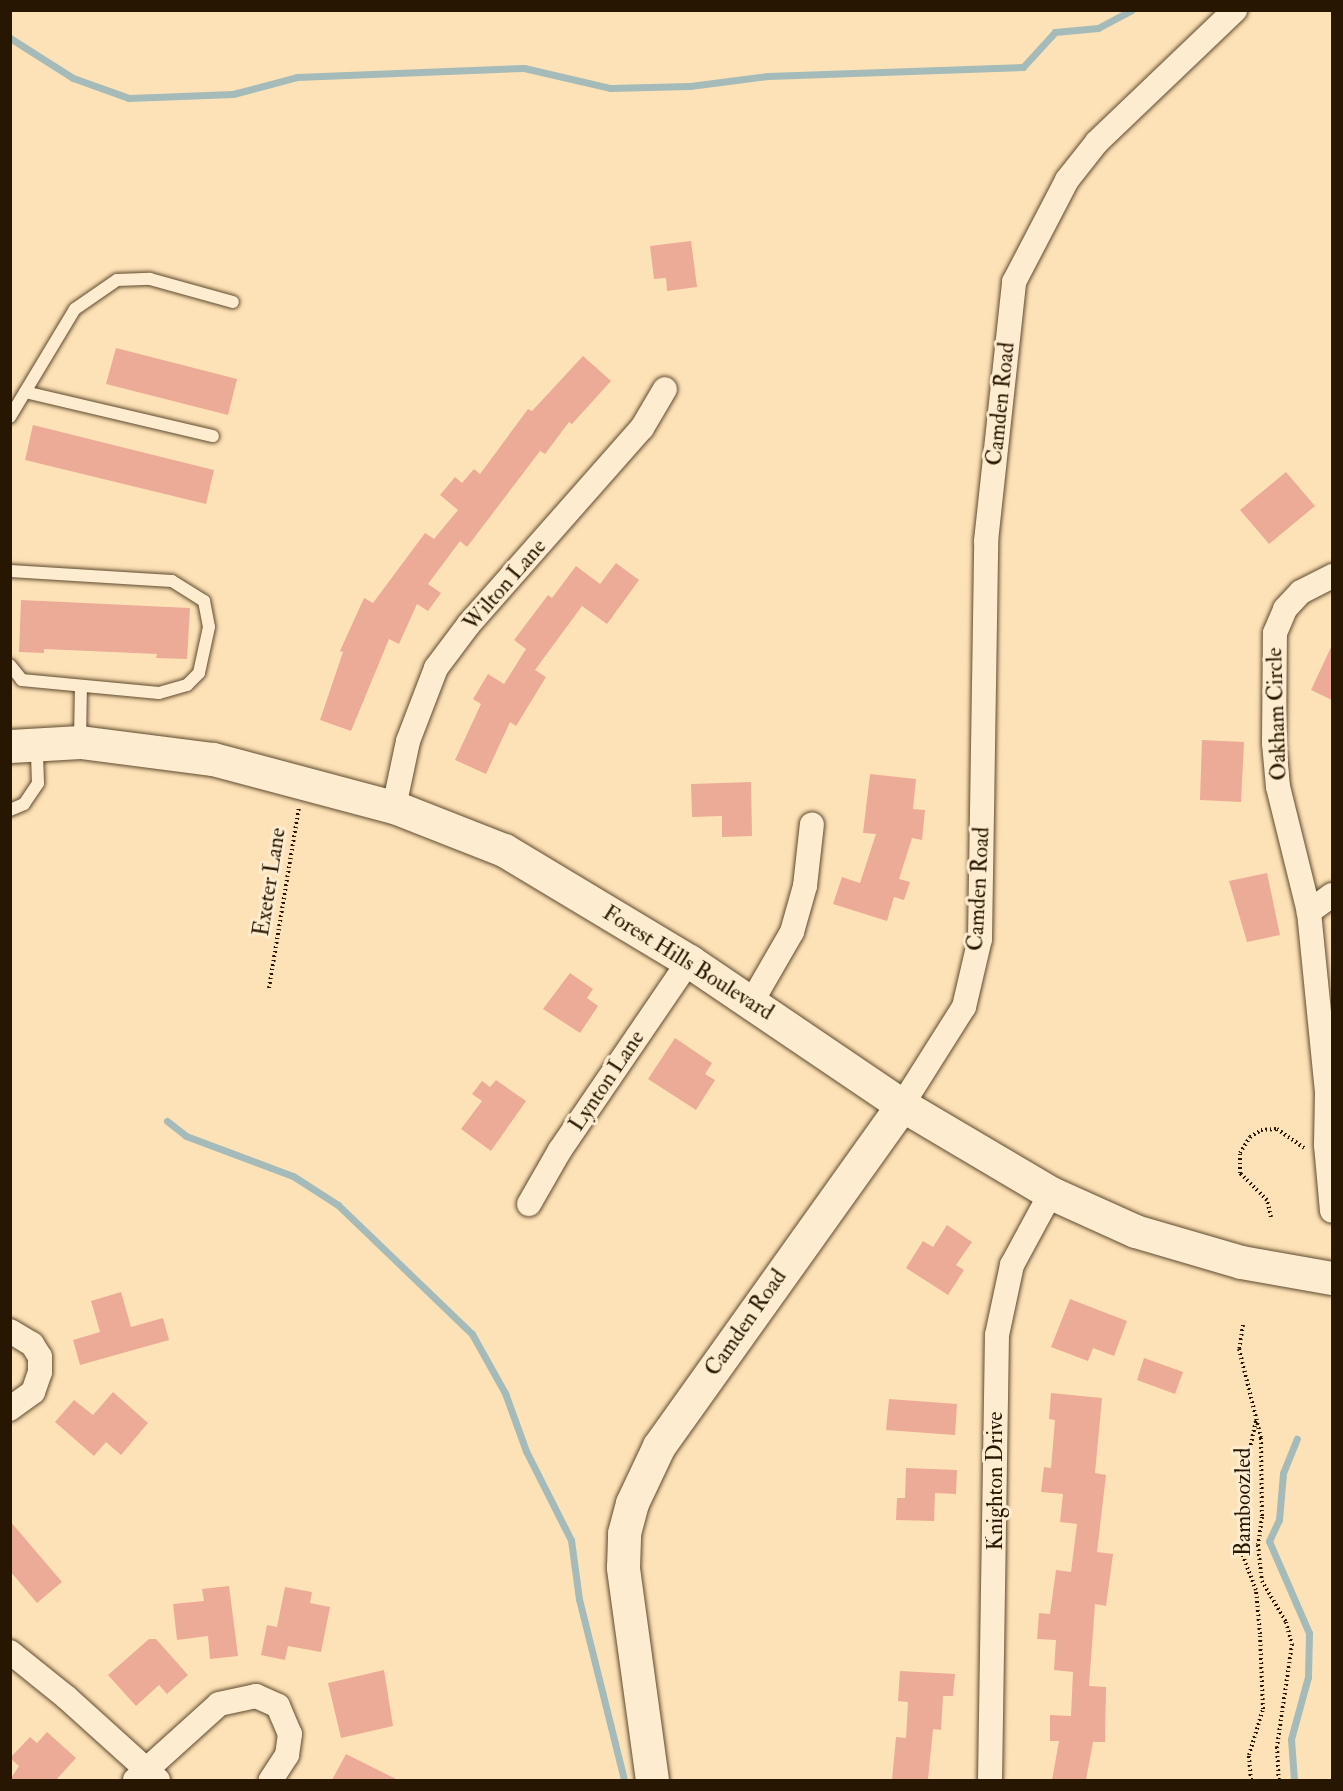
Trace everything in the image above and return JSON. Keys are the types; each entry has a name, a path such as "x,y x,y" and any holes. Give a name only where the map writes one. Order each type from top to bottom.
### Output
{"main road":[{"name":"Forest Hills Boulevard","path":"24,745 80,742 186,754 394,807 504,850 689,961 902,1105 1051,1193 1135,1231 1241,1262 1332,1278"},
{"name":"Camden Road","path":"652,1780 623,1567 624,1533 632,1503 659,1446 902,1105"}],"street":[{"name":"Camden Road","path":"902,1105 964,1007 980,939 986,541 1014,282 1067,180 1097,142 1235,10"},
{"name":"Wilton Lane","path":"394,807 408,741 436,668 469,624 642,428 665,389"},
{"name":"Oakham Circle","path":"1332,576 1301,592 1285,609 1275,633 1274,743 1278,787 1309,912 1327,1093 1326,1145 1332,1211"},
{"path":"752,1003 792,932 805,886 812,824"},
{"path":"1309,912 1332,895"},
{"name":"Lynton Lane","path":"529,1204 560,1150 689,961"},
{"name":"Knighton Drive","path":"990,1780 998,1335 1012,1265 1051,1193"},
{"path":"10,1331 32,1344 40,1357 40,1372 33,1392 10,1409"},
{"path":"10,1652 147,1777 219,1704 256,1696 278,1706 290,1734 287,1755 271,1780"}],"lane":[{"path":"10,417 75,309 117,280 150,279 233,302"},
{"path":"25,392 213,436"},
{"path":"10,571 172,581 204,601 209,627 206,654 199,674 187,685 159,693 22,680 10,665"},
{"path":"80,742 81,686"},
{"path":"10,810 24,804 38,783 24,745"}],"path":[{"name":"Exeter Lane","path":"269,987 303,782"},
{"path":"1271,1217 1267,1200 1240,1173 1240,1153 1250,1137 1261,1130 1277,1129 1315,1153"},
{"name":"Bamboozled","path":"1243,1325 1239,1348 1261,1438 1258,1545 1262,1581 1286,1622 1292,1644 1277,1747 1278,1780"},
{"path":"1251,1780 1249,1755 1263,1709 1262,1666 1256,1590 1242,1553 1248,1458 1256,1419"}],"building":[{"path":"691,241 697,287 667,291 666,278 654,279 650,246"},
{"path":"116,348 237,379 228,415 106,384"},
{"path":"583,356 611,381 572,424 569,422 545,454 540,451 467,547 460,541 428,584 441,593 428,611 417,604 399,644 389,639 351,731 320,720 343,652 340,651 364,598 373,603 425,533 434,539 458,510 440,495 455,477 462,483 474,469 480,474 528,409 532,411"},
{"path":"33,425 214,470 206,504 25,460"},
{"path":"1286,472 1315,506 1269,544 1240,510"},
{"path":"616,563 639,580 607,624 582,606 535,670 546,677 516,726 510,722 486,774 455,760 481,704 473,699 488,674 504,684 526,649 514,640 548,595 552,598 576,566 600,584"},
{"path":"21,600 190,608 187,659 156,658 157,654 44,649 44,653 19,652"},
{"path":"1332,645 1332,700 1311,690"},
{"path":"1202,740 1244,742 1241,802 1200,800"},
{"path":"870,774 916,779 913,809 925,810 922,840 912,838 899,879 910,882 904,900 894,897 887,921 833,904 842,877 860,883 876,834 863,833"},
{"path":"751,782 752,836 722,837 722,816 692,817 691,784"},
{"path":"1267,873 1280,935 1247,942 1229,881"},
{"path":"570,973 593,989 587,998 598,1006 580,1033 543,1009"},
{"path":"675,1038 712,1063 705,1074 715,1080 696,1110 648,1079"},
{"path":"496,1080 526,1101 491,1151 461,1129 482,1101 472,1094 482,1081 490,1087"},
{"path":"947,1225 972,1242 956,1265 964,1270 948,1295 906,1268 923,1241 933,1247"},
{"path":"121,1292 131,1327 163,1318 169,1340 80,1365 73,1340 100,1332 91,1301"},
{"path":"1070,1299 1127,1321 1114,1356 1093,1348 1088,1361 1051,1347"},
{"path":"1144,1358 1183,1372 1175,1394 1137,1380"},
{"path":"113,1392 148,1423 121,1455 106,1442 94,1456 55,1422 74,1400 93,1415"},
{"path":"1051,1393 1102,1398 1095,1473 1106,1475 1097,1552 1113,1554 1106,1606 1095,1604 1089,1686 1106,1687 1105,1742 1093,1742 1086,1780 1052,1780 1059,1741 1050,1741 1050,1715 1071,1716 1073,1672 1054,1670 1056,1640 1037,1639 1039,1613 1050,1614 1056,1570 1071,1572 1077,1524 1060,1522 1063,1494 1041,1492 1044,1467 1051,1468 1055,1420 1049,1419"},
{"path":"889,1399 957,1404 955,1435 886,1430"},
{"path":"906,1468 957,1470 956,1494 935,1493 934,1521 896,1520 897,1498 905,1498"},
{"path":"10,1521 62,1582 37,1603 10,1571"},
{"path":"229,1586 238,1656 210,1659 208,1636 177,1640 173,1604 204,1601 202,1589"},
{"path":"285,1587 312,1592 310,1603 330,1607 321,1652 288,1646 285,1660 261,1655 267,1625 277,1627"},
{"path":"149,1639 156,1639 188,1675 167,1694 159,1685 136,1706 108,1675"},
{"path":"384,1670 393,1726 341,1738 328,1683"},
{"path":"900,1671 955,1674 953,1696 943,1696 941,1730 933,1729 928,1780 892,1780 896,1737 906,1738 908,1702 898,1701"},
{"path":"47,1732 76,1758 56,1780 10,1780 19,1766 10,1758 30,1737 37,1743"},
{"path":"346,1754 398,1780 332,1780"}],"waterway":[{"path":"10,38 73,78 129,98 233,94 297,77 524,68 610,88 690,86 768,76 1023,67 1055,32 1098,28 1132,10"},
{"path":"167,1121 186,1136 293,1176 338,1205 472,1334 505,1393 526,1451 571,1540 579,1599 624,1780"},
{"path":"1294,1780 1291,1739 1308,1677 1309,1633 1269,1541 1279,1520 1283,1473 1297,1439"}]}
